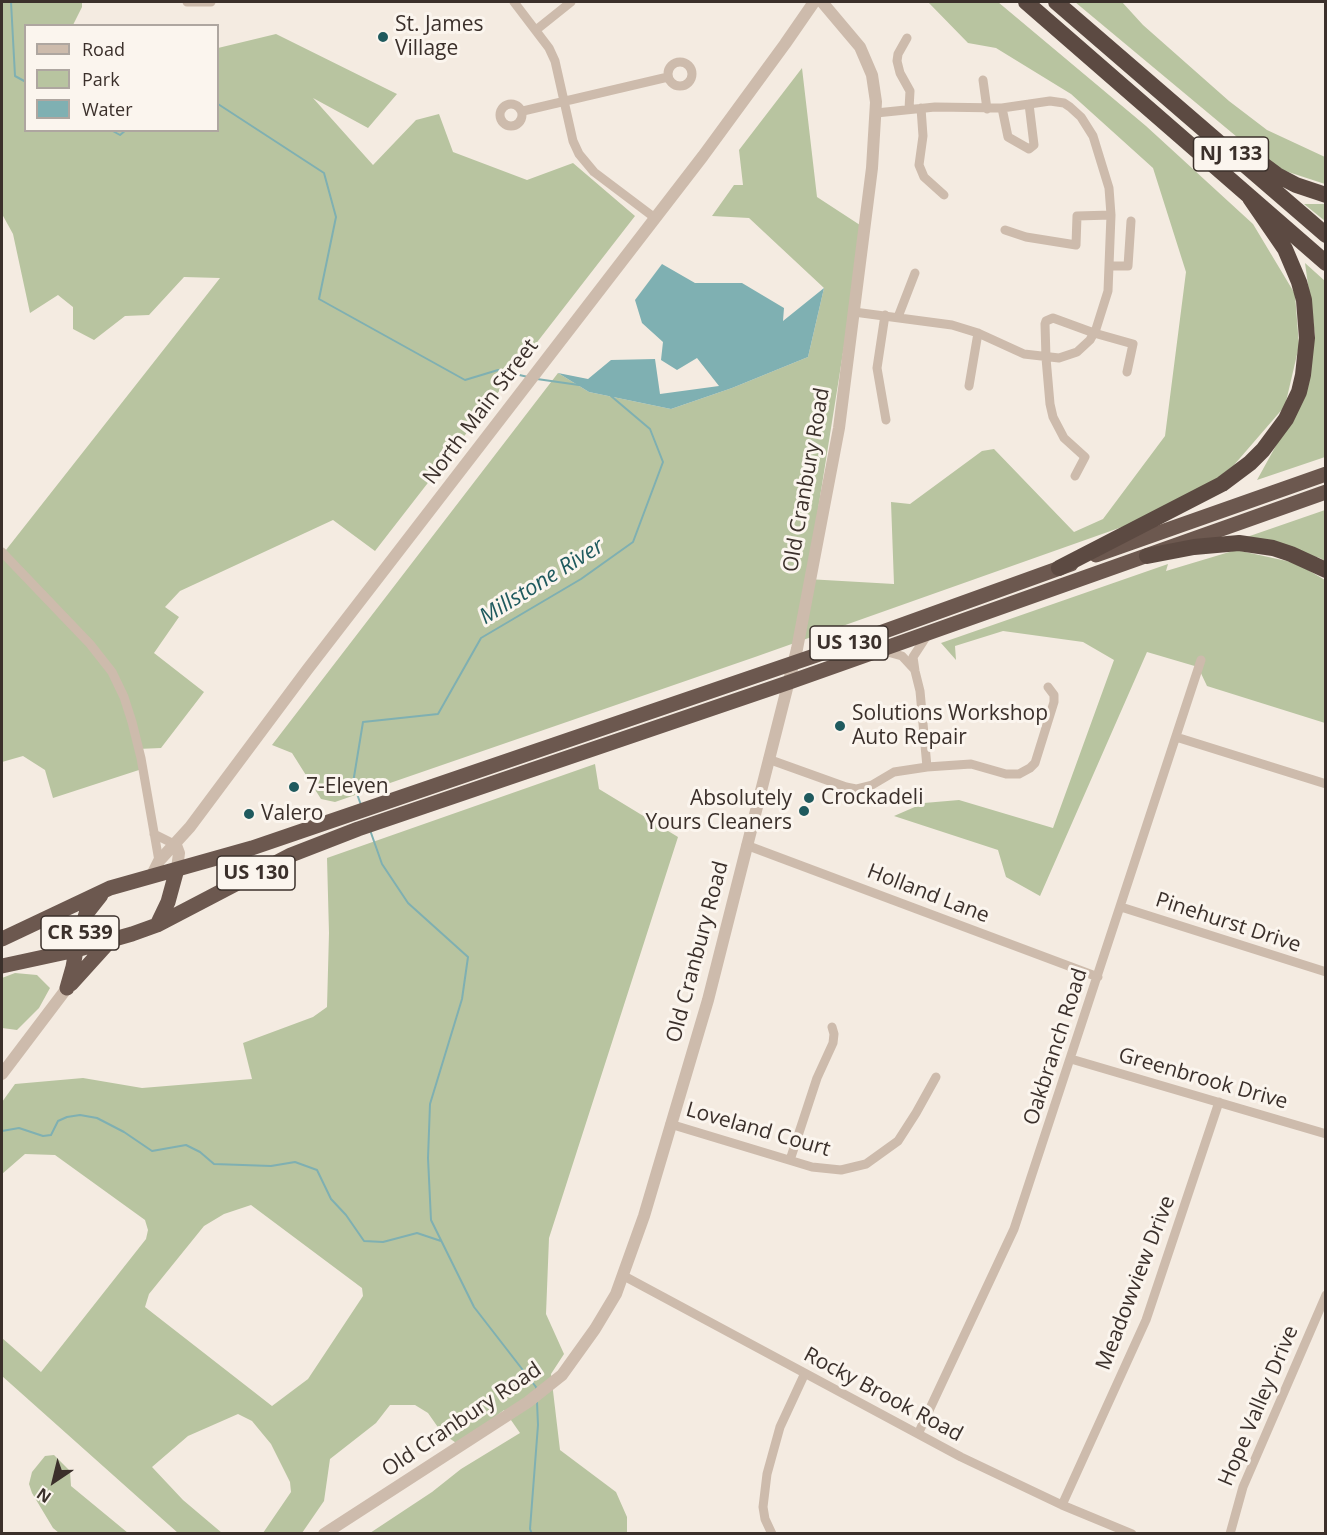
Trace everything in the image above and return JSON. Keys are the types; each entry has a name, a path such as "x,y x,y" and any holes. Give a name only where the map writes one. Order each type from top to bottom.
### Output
{"highway":[{"name":"NJ 133","path":"1026,2 1326,262"},
{"name":"NJ 133","path":"1056,2 1326,235"},
{"path":"1137,72 1277,175 1296,185 1326,195"},
{"path":"1059,568 1230,479 1263,450 1290,412 1299,392 1305,358 1304,300 1285,249 1250,198"},
{"name":"US 130","path":"374,815 793,663 1326,474"},
{"name":"US 130","path":"2,939 155,868 177,869 355,821 787,683 1326,492"},
{"path":"1147,556 1194,547 1239,543 1291,554 1326,570"},
{"name":"US 130","path":"2,966 76,950 157,925 355,821"},
{"path":"155,868 172,890"},
{"path":"157,925 172,890 177,869"},
{"name":"CR 539","path":"69,982 86,914 99,896 110,888"},
{"path":"86,914 86,930 90,935 106,941"},
{"name":"CR 539","path":"69,982 106,941"},
{"path":"46,956 57,958 65,964 69,982"}],"street":[{"path":"187,2 211,2"},
{"path":"514,2 549,48 555,62 573,141 586,163 594,172 655,218"},
{"path":"536,30 571,2"},
{"name":"North Main Street","path":"155,868 176,844 655,218 785,45 814,2"},
{"name":"Old Cranbury Road","path":"324,1533 528,1402 562,1375 595,1329 616,1294 644,1216 708,1000 793,663 839,428 872,168 876,113 874,86 868,62 851,34 822,2"},
{"path":"907,38 900,49 897,61 900,73 910,92 909,109"},
{"path":"522,111 668,77"},
{"path":"983,80 987,109"},
{"path":"854,312 944,323 978,333 1018,351 1046,358 1059,358 1077,352 1094,333 1108,291 1111,215 1106,176 1088,127 1081,117 1064,103 1050,101 1002,108 921,108 876,113"},
{"path":"1002,108 1008,137 1029,149 1034,145 1029,104"},
{"path":"921,108 923,136 919,165 924,177 944,195"},
{"path":"1005,230 1026,237 1076,245 1077,216 1111,215"},
{"path":"1109,266 1128,266 1131,221"},
{"path":"898,316 915,273"},
{"path":"885,315 877,368 886,420"},
{"path":"1075,476 1085,457 1064,438 1053,417 1046,358 1045,324 1053,318 1133,344 1126,372"},
{"path":"969,386 978,333"},
{"path":"2,552 90,644 112,672 124,697 141,758 154,834 155,868"},
{"path":"927,767 920,690 914,657 928,633"},
{"path":"878,651 890,651 902,656 915,671"},
{"name":"Oakbranch Road","path":"918,1434 1014,1229 1201,660"},
{"path":"768,759 846,788 856,789 872,785 894,772 927,767 971,764 1012,775 1025,772 1035,763 1054,702 1054,695 1048,687"},
{"path":"1176,737 1326,784"},
{"path":"154,834 176,844 179,853 177,869"},
{"name":"Holland Lane","path":"746,845 1098,977"},
{"name":"Pinehurst Drive","path":"1120,907 1326,972"},
{"name":"CR 539","path":"2,1074 69,982"},
{"path":"790,1160 817,1078 833,1043 832,1027"},
{"name":"Greenbrook Drive","path":"1071,1059 1326,1134"},
{"name":"Loveland Court","path":"670,1124 790,1160 825,1169 841,1170 866,1164 898,1141 936,1077"},
{"name":"Meadowview Drive","path":"1062,1505 1146,1320 1219,1102"},
{"name":"Rocky Brook Road","path":"624,1276 1009,1481 1125,1532"},
{"name":"Hope Valley Drive","path":"1230,1533 1241,1493 1326,1294"},
{"path":"772,1533 765,1519 763,1507 767,1474 780,1427 805,1373"}],"green space":[{"path":"2,2 82,2 82,7 74,24 24,24 24,132 219,132 219,48 276,34 397,94 368,128 313,98 373,165 416,120 439,114 453,152 527,180 573,163 635,216 375,551 333,520 180,591 165,607 179,617 154,653 204,692 161,748 138,749 142,769 53,798 45,770 23,756 2,762 2,555 220,278 184,277 149,315 125,316 94,340 73,329 73,307 58,295 30,313 13,234 2,214"},
{"path":"928,2 998,2 1146,126 1253,224 1295,294 1299,346 1285,406 1234,465 1184,505 755,657 335,802 321,799 292,753 272,745 558,373 589,392 671,409 732,388 808,357 824,288 749,218 712,216 734,185 743,185 739,150 802,68 817,197 863,227 807,579 894,584 891,502 910,504 982,451 994,449 1074,532 1103,519 1165,436 1186,272 1153,168 1071,94 996,48 968,43"},
{"path":"1075,2 1122,2 1143,25 1229,101 1267,130 1325,157 1325,184 1273,167"},
{"path":"1304,204 1325,204 1325,221"},
{"path":"1305,263 1325,281 1325,457 1257,480 1305,393 1315,335"},
{"path":"1325,510 1325,561 1244,538"},
{"path":"1236,550 1296,563 1325,580 1325,723 1207,686 1198,667 1147,652 1040,896 1006,877 998,850 894,816 924,803 959,800 1053,828 1114,660 1083,642 1003,631 955,646 956,660 941,643 1168,564 1166,571"},
{"path":"595,764 599,789 678,837 549,1238 546,1314 564,1354 551,1374 560,1450 616,1492 627,1517 627,1533 370,1533 432,1492 461,1469 520,1433 504,1410 459,1445 442,1433 428,1413 415,1405 390,1405 376,1423 330,1459 324,1501 302,1533 263,1533 291,1492 290,1482 271,1444 252,1421 238,1414 188,1436 152,1467 183,1500 222,1533 178,1533 2,1376 2,1338 41,1372 146,1239 148,1230 145,1220 55,1155 25,1154 2,1174 2,1102 15,1084 83,1078 142,1088 252,1079 243,1043 313,1017 327,1007 329,933 327,858","holes":["251,1205 362,1288 363,1296 308,1379 272,1406 145,1307 149,1294 204,1226 224,1214"]},
{"path":"15,973 37,975 50,988 39,1008 17,1030 2,1028 2,978"},
{"path":"54,1455 70,1471 71,1486 128,1533 59,1533 53,1528 29,1484 32,1472 45,1456"}],"water":[{"path":"662,264 695,283 742,283 784,308 783,321 824,288 808,357 732,388 671,409 589,392 558,373 588,379 611,360 655,359 660,394 719,386 697,358 677,370 661,360 663,342 642,323 635,300"}],"waterway":[{"name":"Millstone River","path":"11,2 15,76 24,81"},
{"name":"Millstone River","path":"219,105 324,173 336,217 319,299 465,380 498,370 528,377"},
{"name":"Millstone River","path":"115,132 120,135 124,132"},
{"name":"Millstone River","path":"537,379 579,385"},
{"name":"Millstone River","path":"361,805 353,783 363,722 438,714 481,638 581,579 633,542 663,462 650,429 611,396"},
{"name":"Millstone River","path":"370,830 382,864 408,903 468,957 462,999 430,1104 428,1158 431,1220 474,1307 536,1390"},
{"path":"2,1131 19,1128 43,1136 51,1135 58,1121 80,1115 97,1118 124,1132 152,1151 186,1145 200,1152 214,1164 271,1166 295,1162 317,1170 331,1199 346,1215 364,1241 383,1242 417,1233 441,1241"},
{"name":"Millstone River","path":"532,1534 530,1529 538,1425 537,1402"}],"place":[{"name":"St. James Village","path":"383,37"},
{"name":"Solutions Workshop Auto Repair","path":"840,726"},
{"name":"7-Eleven","path":"294,787"},
{"name":"Crockadeli","path":"809,798"},
{"name":"Absolutely Yours Cleaners","path":"804,811"},
{"name":"Valero","path":"249,814"}]}
